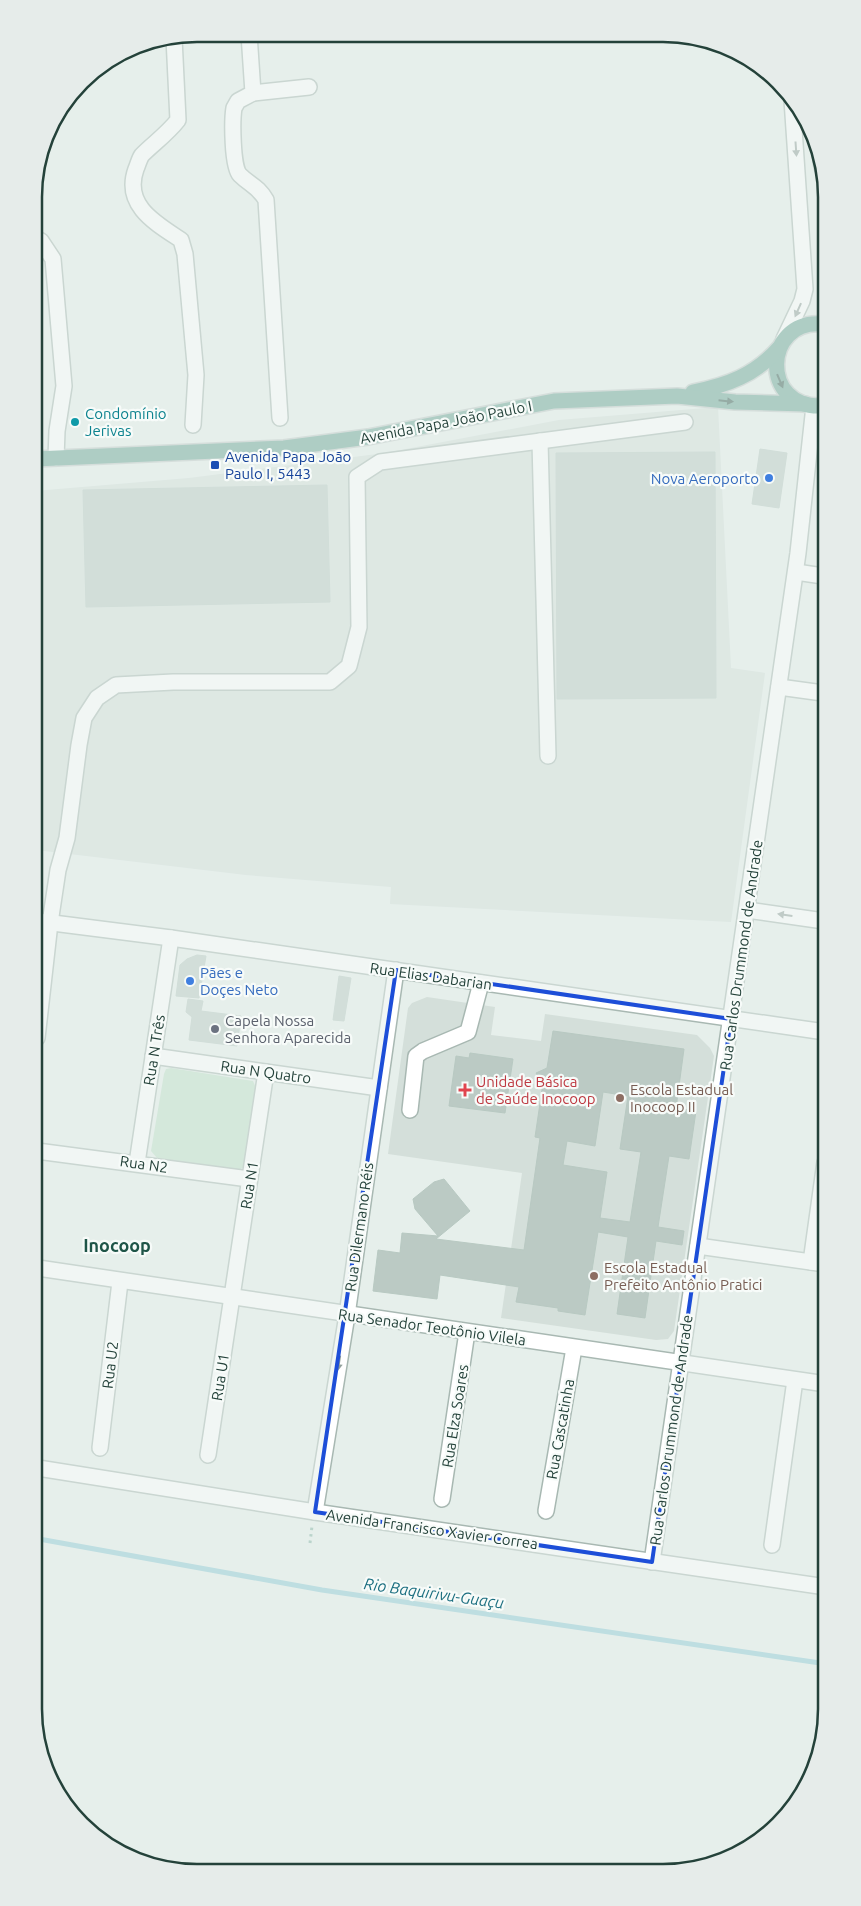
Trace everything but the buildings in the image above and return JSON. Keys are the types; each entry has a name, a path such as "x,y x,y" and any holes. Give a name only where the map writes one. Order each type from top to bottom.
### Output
{"main road":[{"name":"Avenida Papa João Paulo I","path":"677,396 721,387 739,380 757,370 800,328 818,325"},
{"path":"782,344 776,368 782,386 788,394 814,405"},
{"name":"Avenida Papa João Paulo I","path":"43,459 284,448 368,437 554,401 677,396 735,402 814,405"}],"street":[{"path":"250,42 253,93"},
{"path":"174,44 178,120 167,134 140,157 133,177 132,192 149,219 181,240 185,254 196,375 193,425"},
{"path":"280,418 266,200 260,190 241,176 236,165 234,108 238,101 253,93 309,87"},
{"path":"782,344 802,301 805,289 793,113"},
{"path":"43,244 53,259 64,386 56,431 56,458"},
{"name":"Rua Carlos Drummond de Andrade","path":"652,1562 796,572 814,405"},
{"path":"43,922 67,838 84,718 97,698 116,685 173,682 330,682 349,666 358,627 357,477 380,462 685,422"},
{"path":"540,441 548,756"},
{"path":"796,572 818,575"},
{"path":"779,687 818,692"},
{"path":"747,910 818,920"},
{"name":"Rua Elias Dabarian","path":"43,922 171,938 818,1031"},
{"name":"Rua N Três","path":"137,1163 171,938"},
{"name":"Rua Dilermano Réis","path":"314,1512 346,1315 396,970"},
{"path":"410,1110 416,1056 423,1051 468,1032 481,983"},
{"name":"Rua N Quatro","path":"153,1056 379,1088"},
{"name":"Rua N1","path":"232,1298 266,1072"},
{"name":"Rua N2","path":"42,1152 249,1179"},
{"path":"698,1246 818,1263"},
{"name":"Rua Senador Teotônio Vilela","path":"42,1269 120,1282 818,1383"},
{"name":"Rua U2","path":"100,1448 120,1282"},
{"name":"Rua U1","path":"208,1455 232,1298"},
{"name":"Rua Elza Soares","path":"442,1499 467,1332"},
{"name":"Rua Cascatinha","path":"546,1511 574,1348"},
{"path":"772,1545 795,1380"},
{"name":"Avenida Francisco Xavier Correa","path":"42,1469 314,1512 818,1587"}],"highlighted area":[{"path":"396,970 731,1019 652,1562 315,1512"}],"shaded area":[{"path":"718,407 731,668 765,673 731,922 390,904 391,887 246,875 43,851 43,490 189,478 385,453 559,420"},
{"path":"427,997 495,1007 491,1035 541,1041 545,1014 697,1035 710,1048 714,1056 674,1331 668,1339 656,1340 501,1318 522,1173 388,1154 408,1008 412,1003"}],"green space":[{"path":"171,1068 253,1081 257,1090 245,1166 238,1171 157,1158 151,1151 164,1074 166,1069"}],"waterway":[{"name":"Rio Baquirivu-Guaçu","path":"42,1540 322,1590 818,1663"}],"place":[{"name":"Condomínio Jerivas","path":"75,422"},
{"name":"Avenida Papa João Paulo I, 5443","path":"215,465"},
{"name":"Nova Aeroporto","path":"769,478"},
{"name":"Pães e Doçes Neto","path":"190,981"},
{"name":"Capela Nossa Senhora Aparecida","path":"215,1029"},
{"name":"Unidade Básica de Saúde Inocoop","path":"465,1090"},
{"name":"Escola Estadual Inocoop II","path":"620,1098"},
{"name":"Escola Estadual Prefeito Antônio Pratici","path":"594,1276"}],"district":[{"name":"Inocoop","path":"117,1245"}]}
